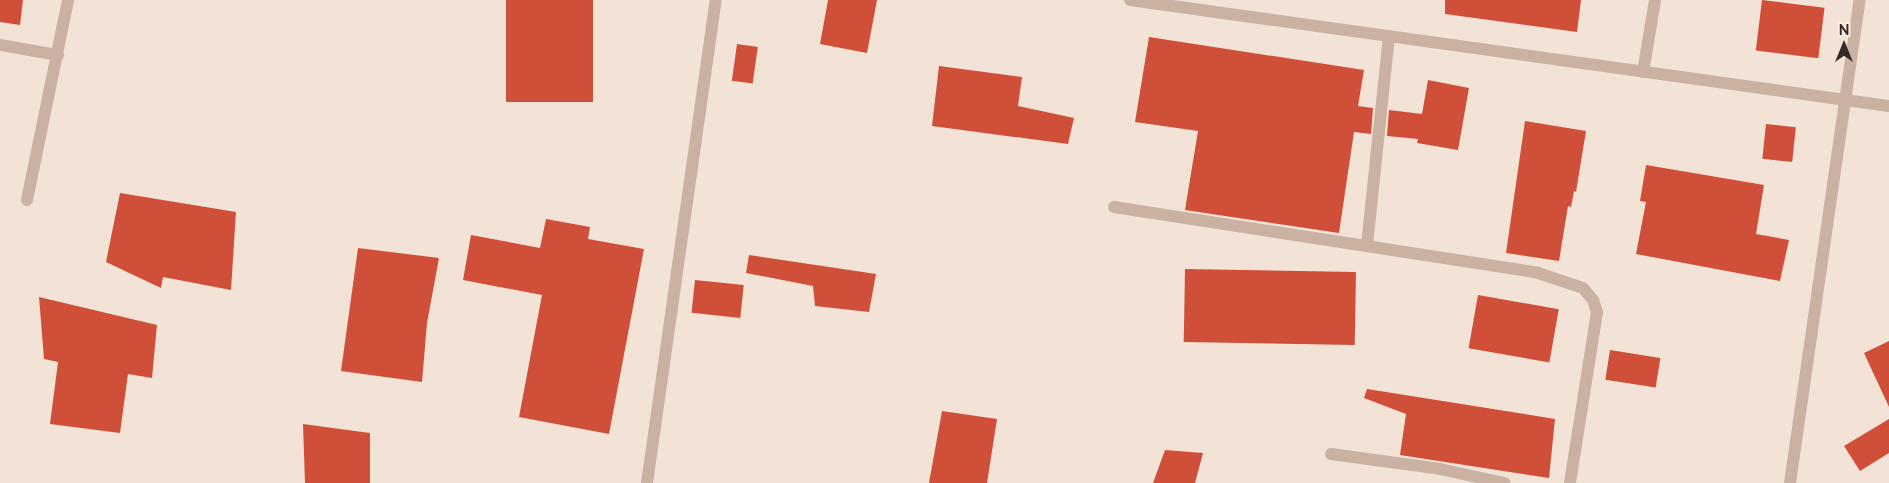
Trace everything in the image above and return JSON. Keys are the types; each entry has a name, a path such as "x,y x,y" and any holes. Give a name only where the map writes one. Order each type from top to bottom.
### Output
{"street":[{"path":"27,200 68,0"},
{"path":"647,483 716,0"},
{"path":"1130,0 1889,106"},
{"path":"1643,72 1655,0"},
{"path":"1790,483 1860,0"},
{"path":"1367,245 1389,36"},
{"path":"0,46 58,55"},
{"path":"1114,207 1538,273 1583,288 1593,300 1597,312 1570,483"},
{"path":"1331,454 1440,469 1504,483"}],"building":[{"path":"0,0 23,0 20,25 0,22"},
{"path":"506,0 593,0 593,102 506,102"},
{"path":"828,0 877,0 867,53 820,44"},
{"path":"1445,0 1581,0 1577,32 1445,14"},
{"path":"1762,0 1825,8 1818,58 1756,51"},
{"path":"1149,37 1364,70 1358,106 1373,108 1371,134 1354,132 1339,233 1185,210 1198,131 1135,122"},
{"path":"737,44 758,47 753,84 732,81"},
{"path":"939,66 1022,77 1018,106 1074,118 1068,144 932,126"},
{"path":"1428,80 1469,88 1458,150 1417,143 1418,139 1387,136 1389,110 1422,114"},
{"path":"1525,121 1586,131 1576,192 1574,191 1571,207 1568,206 1559,261 1506,253"},
{"path":"1766,124 1796,127 1792,162 1762,159"},
{"path":"1646,165 1764,185 1756,234 1789,240 1780,281 1636,254 1646,202 1640,201"},
{"path":"120,193 236,212 231,290 163,277 161,288 106,262"},
{"path":"546,219 590,227 588,239 644,249 609,434 519,417 542,295 463,280 471,235 540,248"},
{"path":"358,248 439,258 427,323 422,382 341,371"},
{"path":"749,255 876,274 869,312 815,306 813,286 746,273"},
{"path":"1185,269 1356,272 1355,345 1184,342"},
{"path":"695,280 744,285 740,318 692,313"},
{"path":"1478,295 1559,309 1549,362 1469,348"},
{"path":"39,297 157,325 152,378 128,374 120,433 50,424 58,362 44,359"},
{"path":"1889,341 1889,407 1864,353"},
{"path":"1610,350 1660,358 1656,388 1605,380"},
{"path":"1367,389 1555,419 1549,478 1400,455 1406,414 1364,398"},
{"path":"942,411 997,419 987,483 929,483"},
{"path":"1889,419 1889,453 1860,471 1844,446"},
{"path":"303,424 370,433 370,483 305,483"},
{"path":"1165,450 1203,453 1195,483 1153,483"}]}
